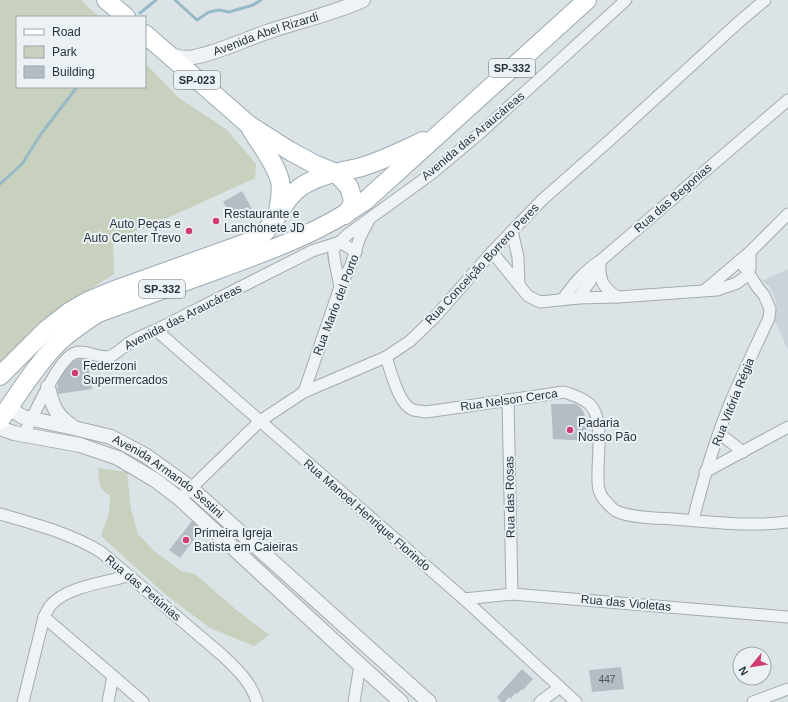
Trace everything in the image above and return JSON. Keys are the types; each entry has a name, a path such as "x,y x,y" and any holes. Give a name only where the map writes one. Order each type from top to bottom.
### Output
{"main road":[{"path":"106,0 125,16"},
{"name":"SP-332","path":"0,420 33,373 57,344 78,326 98,313 247,259 299,238 345,215 365,201 436,135 587,0"},
{"name":"SP-023","path":"146,35 249,125 290,151 314,164 334,172"},
{"name":"SP-023","path":"249,125 272,162 280,180 281,191 278,214"},
{"name":"SP-332","path":"0,376 46,330 68,312 88,301 112,291 257,238 269,229 291,194 315,179 334,172 358,168 379,161 436,135"},
{"path":"290,151 312,159 327,162 354,163 379,161"},
{"path":"334,172 345,182 352,194 353,200 351,207 345,215"}],"street":[{"name":"Avenida Abel Rizardi","path":"167,54 185,58 216,52 264,33 347,7 363,0"},
{"name":"Avenida das Araucáreas","path":"23,435 59,367 69,356 81,352 111,356 134,339 156,330 312,252 340,242 431,174 480,133 626,0"},
{"name":"Rua Conceição Borrero Peres","path":"180,499 260,421 304,392 386,357 410,341 434,318 492,252 560,182 610,140 765,0"},
{"name":"Rua das Begonias","path":"562,300 582,275 600,265 788,100"},
{"path":"705,290 750,252 788,214"},
{"name":"Rua Mario del Porto","path":"304,392 340,287 351,265 362,233 370,219"},
{"path":"512,231 518,256 519,285"},
{"path":"340,287 334,259 334,251 340,242 356,252"},
{"path":"312,252 334,259 341,263 351,265"},
{"path":"492,252 528,296 533,300 540,302 578,298 618,297 717,290 743,280 748,273 751,260 750,252"},
{"name":"Rua Vitória Régia","path":"693,520 706,472 719,433 731,402 769,318 770,309 764,295 738,261"},
{"path":"600,265 602,282 606,288 618,297"},
{"name":"Rua das Begonias","path":"578,298 600,265"},
{"path":"725,274 734,286 758,288"},
{"name":"Rua Manoel Henrique Florindo","path":"156,330 464,599 576,702"},
{"name":"Rua Nelson Cerca","path":"386,357 402,400 414,410 426,412 564,392 589,403 595,410 598,421 598,487 602,497 609,506 617,511 639,516 693,520 772,524 788,522"},
{"path":"48,387 54,407 59,416 74,428"},
{"name":"Rua das Rosas","path":"508,400 512,594"},
{"name":"Avenida Armando Sestini","path":"10,405 15,412 23,418 74,428 111,438 145,455 191,488 429,702"},
{"path":"706,472 788,427"},
{"name":"Avenida Armando Sestini","path":"0,428 23,435 80,445 118,458 155,480 180,499 401,702"},
{"path":"719,433 743,452"},
{"name":"Rua das Petúnias","path":"0,514 63,533 84,542 101,552 239,671 249,683 257,702"},
{"path":"23,702 44,617 50,606 63,595 80,588 128,576"},
{"name":"Rua das Violetas","path":"464,599 512,594 788,617"},
{"path":"44,617 143,702"},
{"path":"354,702 360,665"},
{"path":"108,702 113,676"},
{"path":"540,702 560,687"},
{"path":"753,702 788,689"}],"shaded area":[{"path":"788,269 788,350 774,319 776,303 770,287 762,281"}],"green space":[{"path":"0,0 81,0 98,16 16,16 16,88 146,88 146,64 179,98 226,129 256,164 255,178 148,227 113,239 114,274 45,318 0,368"},
{"path":"98,468 127,472 131,509 138,534 154,551 181,571 195,574 233,607 269,635 254,646 210,628 165,594 101,536 109,513 110,495 101,488"}],"building":[{"path":"242,191 252,209 233,219 223,202"},
{"name":"Federzoni Supermercados","path":"87,358 92,389 58,394 57,377 75,360"},
{"name":"Padaria Nosso Pão","path":"551,404 576,404 581,408 586,421 587,441 553,439"},
{"name":"Primeira Igreja Batista em Caieiras","path":"192,521 202,529 180,558 169,550"},
{"path":"621,667 624,689 592,692 589,670"},
{"path":"522,669 533,679 523,690 522,689 517,694 515,693 511,699 509,697 505,702 501,702 497,697"}],"waterway":[{"path":"140,13 156,0"},
{"path":"175,0 197,20 209,12 219,10 229,12 253,5 261,0"},
{"path":"0,184 22,164 41,134 76,88"}],"place":[{"name":"Restaurante e Lanchonete JD","path":"216,221"},
{"name":"Auto Peças e Auto Center Trevo","path":"189,231"},
{"name":"Federzoni Supermercados","path":"75,373"},
{"name":"Padaria Nosso Pão","path":"570,430"},
{"name":"Primeira Igreja Batista em Caieiras","path":"186,540"}]}
